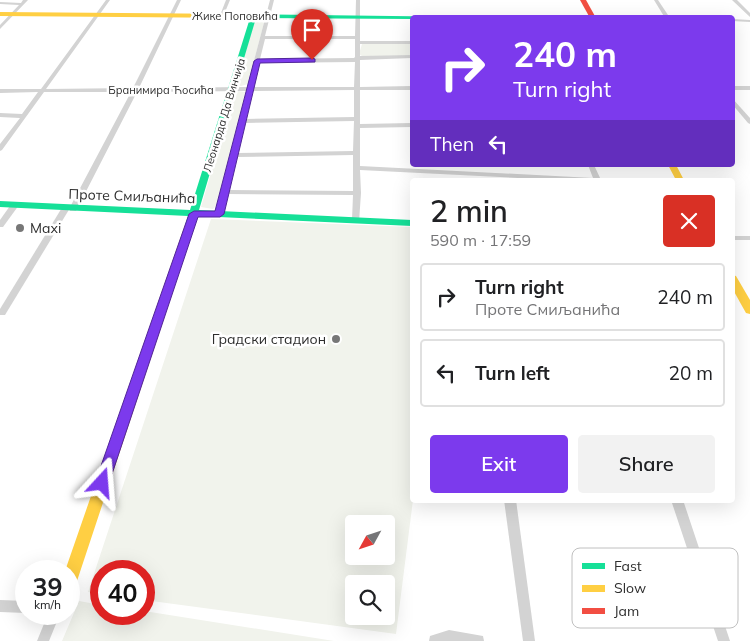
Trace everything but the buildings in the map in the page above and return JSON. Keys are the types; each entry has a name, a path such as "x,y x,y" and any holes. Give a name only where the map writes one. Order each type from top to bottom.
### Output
{"street":[{"path":"0,149 108,0"},
{"path":"2,313 69,208 135,90 179,0"},
{"path":"221,17 228,0"},
{"name":"Леонарда Да Винчија","path":"220,214 272,0"},
{"path":"356,220 358,0"},
{"path":"583,0 591,15"},
{"path":"656,0 666,15"},
{"path":"734,0 750,16"},
{"path":"0,3 25,2"},
{"path":"0,28 25,2"},
{"name":"Жике Поповића","path":"0,14 410,17"},
{"name":"Леонарда Да Винчија","path":"76,560 194,214 253,17"},
{"path":"735,20 750,20"},
{"path":"263,38 410,43"},
{"path":"257,61 410,57"},
{"name":"Бранимира Ћосића","path":"0,91 410,88"},
{"path":"735,88 750,88"},
{"path":"735,104 750,122"},
{"path":"0,116 24,116"},
{"path":"242,121 357,122 410,125"},
{"path":"234,155 356,153"},
{"path":"357,168 558,178"},
{"path":"225,192 357,193"},
{"name":"Проте Смиљанића","path":"0,204 410,223"},
{"path":"0,225 14,205"},
{"path":"735,238 750,238"},
{"path":"737,295 750,310"},
{"path":"510,503 529,641"},
{"path":"678,503 693,548"},
{"path":"0,606 15,607"},
{"path":"43,641 50,625"},
{"path":"720,628 724,641"},
{"path":"435,641 449,636 478,641"}],"shaded area":[{"path":"255,18 265,19 248,84 237,85"},
{"path":"362,44 410,44 410,56 362,56 359,54"},
{"path":"235,91 246,92 216,206 213,209 201,207"},
{"path":"211,219 410,227 410,503 413,503 396,634 155,601 155,560 99,560"},
{"path":"80,601 90,603 90,625 155,625 155,613 334,641 62,641 69,625 80,625"}],"traffic: fast":[{"path":"244,16 410,17"},
{"path":"190,225 253,17"},
{"path":"0,204 410,223"}],"traffic: slow":[{"path":"0,14 244,16"},
{"path":"673,167 679,178"},
{"path":"76,560 190,225"},
{"path":"735,283 750,310"}],"traffic: jam":[{"path":"583,0 591,15"}],"place":[{"name":"Maxi","path":"20,228"},
{"name":"Градски стадион","path":"336,339"}],"route":[{"path":"102,483 194,214 220,214 257,61 312,60"}]}
